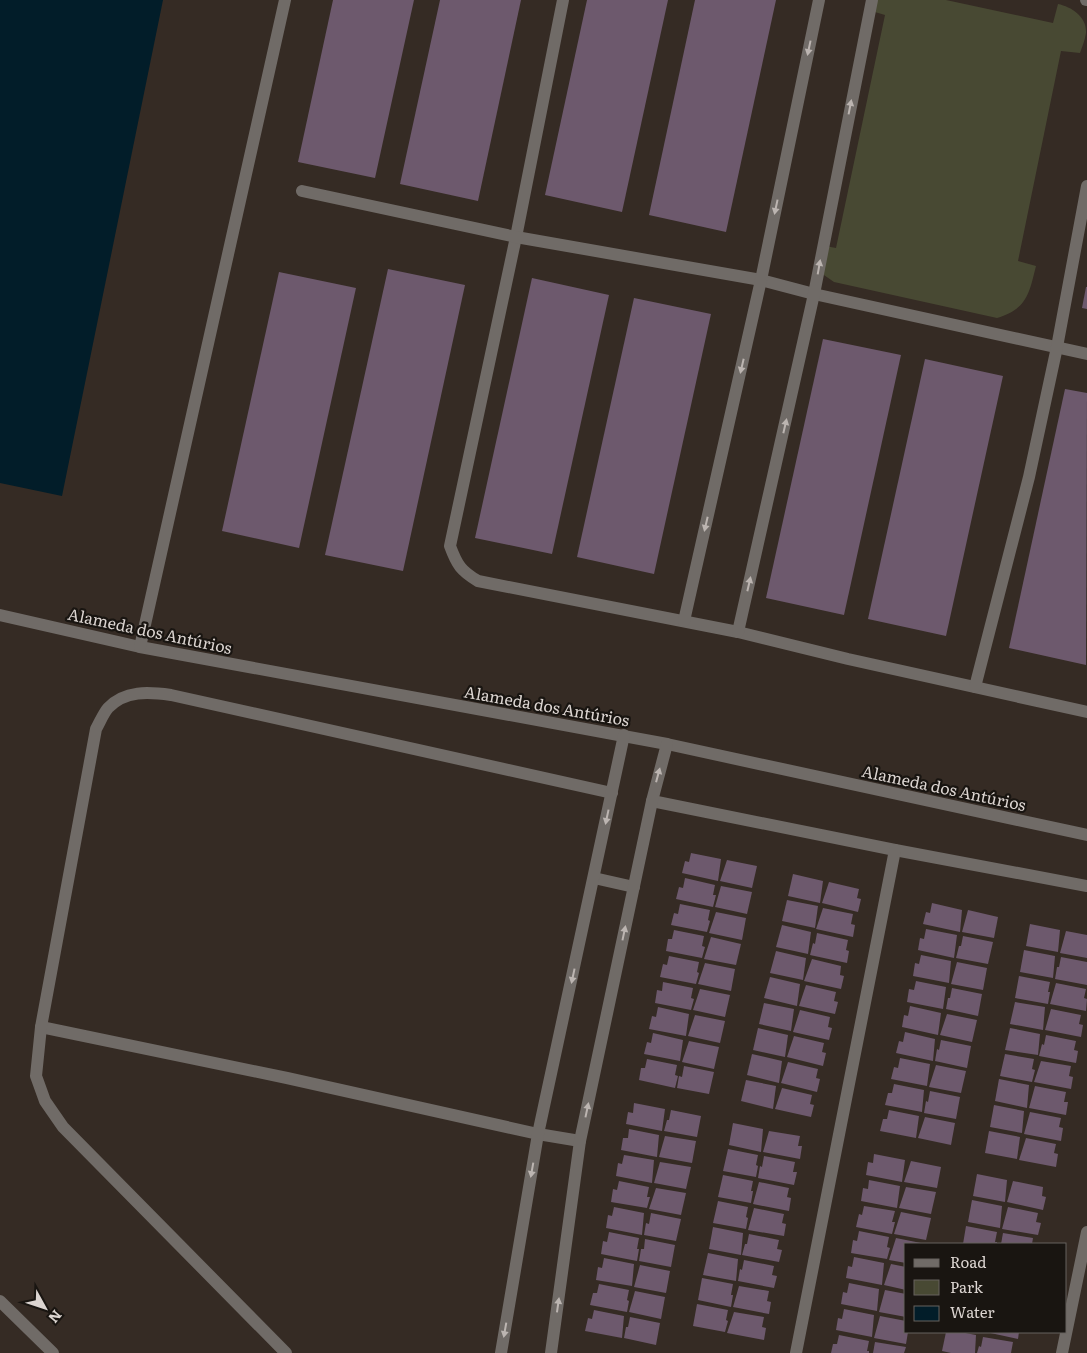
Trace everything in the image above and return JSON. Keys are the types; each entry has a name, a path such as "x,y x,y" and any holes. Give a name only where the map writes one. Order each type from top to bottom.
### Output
{"street":[{"path":"140,647 285,0"},
{"path":"563,0 516,237 450,546 456,563 467,575 478,582 738,632 848,659 1087,712"},
{"path":"684,621 761,280 819,0"},
{"path":"738,632 814,294 872,0"},
{"path":"975,687 1029,476 1057,347 1087,186"},
{"path":"302,191 516,237 761,280 814,294 1087,354"},
{"name":"Alameda dos Antúrios","path":"0,615 140,647 666,744 1087,835"},
{"path":"286,1353 63,1127 45,1102 36,1076 41,1027 96,728 109,708 127,696 147,692 171,695 612,793"},
{"path":"501,1353 538,1134 624,736"},
{"path":"551,1353 580,1141 652,801 666,744"},
{"path":"652,801 1087,886"},
{"path":"796,1353 895,850"},
{"path":"594,878 634,887"},
{"path":"41,1027 287,1078 538,1134 580,1141"},
{"path":"1067,1329 1087,1232"},
{"path":"0,1301 53,1353"},
{"path":"1062,1353 1066,1333"}],"green space":[{"path":"870,0 946,0 1053,23 1058,4 1073,10 1084,22 1086,33 1080,53 1061,51 1018,261 1036,266 1034,276 1021,305 1007,314 997,318 834,282 821,273 820,245 836,248 885,15 868,10"}],"water":[{"path":"0,0 163,0 62,496 0,483"}],"building":[{"path":"333,0 414,0 375,178 298,162"},
{"path":"440,0 521,0 478,201 400,184"},
{"path":"587,0 668,0 622,212 545,195"},
{"path":"695,0 776,0 726,232 649,215"},
{"path":"388,269 465,285 403,571 325,555"},
{"path":"279,272 356,288 299,548 222,531"},
{"path":"532,278 609,295 552,554 475,538"},
{"path":"1087,287 1087,309 1082,308"},
{"path":"634,298 711,314 654,574 577,557"},
{"path":"823,339 901,355 844,615 766,598"},
{"path":"925,359 1003,376 946,636 868,619"},
{"path":"1065,389 1087,393 1086,665 1009,648"},
{"path":"691,853 721,859 718,881 682,873 685,861 689,862"},
{"path":"727,860 757,866 752,888 720,881"},
{"path":"793,874 823,881 820,903 788,896"},
{"path":"685,878 715,885 713,895 716,895 713,907 676,899 679,887 683,888"},
{"path":"829,882 859,889 857,898 861,899 858,912 822,903"},
{"path":"721,886 752,892 747,914 715,907"},
{"path":"787,900 818,906 815,928 782,921"},
{"path":"932,903 962,910 960,932 923,924 926,912 930,913"},
{"path":"680,904 710,910 707,932 671,925 674,913 678,914"},
{"path":"823,908 853,914 851,924 855,925 853,937 816,929"},
{"path":"968,910 998,917 994,938 962,932"},
{"path":"716,912 746,918 742,940 709,933"},
{"path":"1030,924 1060,930 1058,952 1026,946"},
{"path":"782,925 811,932 808,954 776,947"},
{"path":"926,929 957,935 954,958 918,950 920,938 924,939"},
{"path":"674,930 704,936 702,946 705,947 702,958 666,951 668,939 672,939"},
{"path":"1066,931 1087,935 1087,958 1060,953"},
{"path":"817,933 848,940 846,950 849,951 847,963 810,955"},
{"path":"963,936 993,942 988,964 956,958"},
{"path":"711,937 741,944 736,965 704,959"},
{"path":"1024,950 1055,956 1053,978 1020,972"},
{"path":"776,951 806,958 803,980 770,973"},
{"path":"921,955 951,961 949,983 913,976 915,963 919,964"},
{"path":"669,956 699,962 696,984 660,977 663,964 667,965"},
{"path":"1061,957 1087,962 1087,985 1055,979"},
{"path":"812,959 841,966 840,975 844,976 841,989 804,981"},
{"path":"957,962 987,968 983,990 951,984"},
{"path":"705,963 735,969 731,991 698,984"},
{"path":"1019,976 1050,982 1048,1004 1015,998"},
{"path":"770,977 800,984 797,1006 764,998"},
{"path":"916,981 946,987 943,1009 907,1002 909,989 914,990"},
{"path":"663,982 693,988 691,998 694,999 691,1010 655,1003 657,990 662,991"},
{"path":"1056,983 1086,989 1084,998 1087,999 1086,1011 1050,1004"},
{"path":"806,985 836,992 834,1001 838,1002 835,1014 799,1006"},
{"path":"952,988 982,994 978,1016 946,1009"},
{"path":"700,989 730,995 725,1017 693,1010"},
{"path":"1015,1002 1045,1007 1043,1030 1010,1024"},
{"path":"764,1003 794,1009 791,1031 759,1024"},
{"path":"910,1006 941,1013 938,1035 902,1027 904,1015 908,1016"},
{"path":"658,1007 689,1014 686,1036 649,1029 652,1016 656,1017"},
{"path":"1051,1009 1081,1015 1079,1024 1083,1025 1081,1037 1045,1030"},
{"path":"800,1010 830,1017 828,1027 832,1028 829,1040 793,1032"},
{"path":"947,1014 977,1020 972,1042 940,1035"},
{"path":"695,1015 725,1021 720,1043 688,1036"},
{"path":"758,1028 788,1035 785,1057 753,1050"},
{"path":"1010,1028 1040,1034 1038,1055 1005,1050"},
{"path":"905,1032 935,1039 933,1061 896,1053 899,1041 903,1042"},
{"path":"653,1033 683,1040 680,1061 644,1054 647,1042 651,1043"},
{"path":"1046,1035 1076,1041 1074,1050 1078,1051 1076,1063 1039,1056"},
{"path":"794,1036 824,1043 822,1052 826,1053 823,1066 787,1057"},
{"path":"941,1040 971,1046 967,1068 935,1061"},
{"path":"689,1041 719,1047 714,1069 682,1062"},
{"path":"752,1054 782,1061 779,1083 747,1075"},
{"path":"1005,1054 1034,1059 1032,1069 1035,1070 1032,1082 1000,1076"},
{"path":"900,1058 930,1064 927,1086 891,1079 894,1067 898,1068"},
{"path":"647,1059 677,1065 675,1075 678,1076 675,1088 639,1080 641,1068 645,1068"},
{"path":"1041,1061 1071,1066 1069,1076 1073,1077 1071,1089 1034,1082"},
{"path":"788,1062 818,1069 816,1078 820,1079 817,1092 781,1083"},
{"path":"936,1065 966,1071 961,1093 929,1087"},
{"path":"684,1066 714,1072 709,1094 677,1088 679,1076 682,1077"},
{"path":"999,1079 1029,1085 1027,1108 995,1101"},
{"path":"746,1080 776,1086 773,1109 741,1101"},
{"path":"894,1084 924,1090 922,1112 885,1105 888,1093 892,1093"},
{"path":"1035,1086 1066,1092 1064,1102 1068,1102 1066,1115 1029,1108"},
{"path":"782,1088 812,1095 810,1104 814,1105 811,1117 775,1109"},
{"path":"930,1091 960,1097 956,1119 924,1113"},
{"path":"634,1103 665,1109 662,1131 626,1124 628,1112 633,1113"},
{"path":"994,1105 1024,1111 1022,1133 990,1127"},
{"path":"671,1110 701,1116 697,1137 664,1131"},
{"path":"889,1110 919,1116 916,1138 880,1131 883,1119 887,1119"},
{"path":"1030,1112 1061,1118 1059,1127 1063,1128 1061,1141 1024,1134"},
{"path":"925,1117 955,1123 951,1145 918,1138"},
{"path":"733,1123 763,1129 761,1152 729,1145"},
{"path":"629,1129 659,1135 657,1157 621,1150 623,1138 628,1138"},
{"path":"769,1131 800,1136 798,1146 802,1146 800,1159 763,1152"},
{"path":"989,1131 1020,1137 1017,1159 985,1153"},
{"path":"665,1136 696,1141 692,1163 659,1157"},
{"path":"1026,1138 1056,1144 1054,1153 1058,1154 1056,1167 1019,1160"},
{"path":"728,1149 758,1155 756,1177 723,1171"},
{"path":"874,1154 905,1160 902,1182 866,1175 868,1162 873,1163"},
{"path":"624,1155 654,1160 652,1183 616,1176 618,1163 622,1164"},
{"path":"764,1156 795,1162 793,1172 797,1172 794,1185 758,1178"},
{"path":"911,1161 941,1167 937,1188 904,1182"},
{"path":"660,1162 691,1167 686,1189 654,1183"},
{"path":"977,1174 1007,1180 1005,1202 973,1196"},
{"path":"723,1175 753,1181 751,1203 718,1197"},
{"path":"869,1180 900,1186 897,1208 861,1201 863,1188 868,1189"},
{"path":"619,1181 649,1187 647,1197 650,1197 647,1208 611,1202 613,1189 617,1190"},
{"path":"1013,1181 1043,1187 1042,1196 1046,1197 1043,1210 1007,1202"},
{"path":"759,1182 789,1188 787,1197 791,1198 789,1211 753,1204"},
{"path":"906,1187 936,1192 931,1214 899,1208"},
{"path":"656,1188 686,1193 681,1215 649,1209"},
{"path":"972,1200 1002,1206 1000,1228 968,1222"},
{"path":"718,1201 748,1207 746,1229 713,1223"},
{"path":"864,1206 895,1211 892,1222 895,1222 892,1234 856,1227 859,1214 862,1215"},
{"path":"614,1207 644,1213 642,1235 606,1228 608,1215 612,1216"},
{"path":"1008,1207 1038,1213 1036,1222 1041,1223 1038,1235 1002,1229"},
{"path":"754,1208 784,1214 782,1223 786,1224 784,1236 748,1230"},
{"path":"901,1212 931,1218 926,1240 894,1234"},
{"path":"651,1213 681,1219 676,1241 644,1235 646,1223 649,1224"},
{"path":"966,1226 997,1232 995,1242 997,1243 963,1243"},
{"path":"713,1227 743,1233 741,1255 709,1249"},
{"path":"859,1231 889,1237 887,1247 890,1248 887,1259 851,1253 853,1240 857,1241"},
{"path":"609,1232 639,1238 637,1261 601,1254 603,1241 607,1242"},
{"path":"1003,1233 1033,1238 1032,1243 1001,1243"},
{"path":"749,1234 779,1240 777,1249 782,1250 779,1262 742,1255"},
{"path":"896,1238 921,1243 904,1243 904,1263 889,1260"},
{"path":"645,1239 675,1245 671,1267 639,1261 641,1249 644,1249"},
{"path":"708,1253 738,1259 736,1281 703,1275"},
{"path":"854,1257 884,1263 882,1285 846,1278 848,1266 852,1267"},
{"path":"604,1258 634,1264 632,1286 596,1280 598,1267 602,1268"},
{"path":"744,1260 774,1266 772,1275 777,1276 774,1288 738,1281"},
{"path":"891,1264 904,1267 904,1290 884,1285"},
{"path":"640,1265 670,1271 666,1293 634,1287"},
{"path":"702,1278 733,1284 731,1307 698,1300"},
{"path":"849,1283 879,1289 877,1311 841,1304 843,1292 847,1293"},
{"path":"599,1284 629,1290 627,1312 590,1305 593,1293 597,1293"},
{"path":"739,1286 769,1291 767,1301 771,1302 769,1314 733,1307"},
{"path":"885,1290 904,1294 904,1317 879,1312"},
{"path":"635,1291 665,1297 661,1319 629,1312"},
{"path":"697,1304 728,1310 725,1332 693,1326"},
{"path":"844,1309 874,1315 872,1337 836,1330 838,1318 842,1319"},
{"path":"594,1310 624,1316 622,1338 585,1331 588,1318 592,1319"},
{"path":"734,1312 764,1317 762,1327 766,1328 764,1340 727,1333"},
{"path":"880,1316 904,1321 904,1333 908,1333 906,1344 874,1338"},
{"path":"630,1317 660,1323 656,1345 624,1338"},
{"path":"946,1333 976,1335 975,1353 942,1351"},
{"path":"991,1333 1019,1333 1018,1339"},
{"path":"839,1335 869,1341 867,1351 869,1353 831,1353 833,1344 837,1344"},
{"path":"983,1337 1013,1342 1011,1353 977,1353 979,1346 981,1347"},
{"path":"875,1342 906,1347 904,1353 873,1353"}]}
